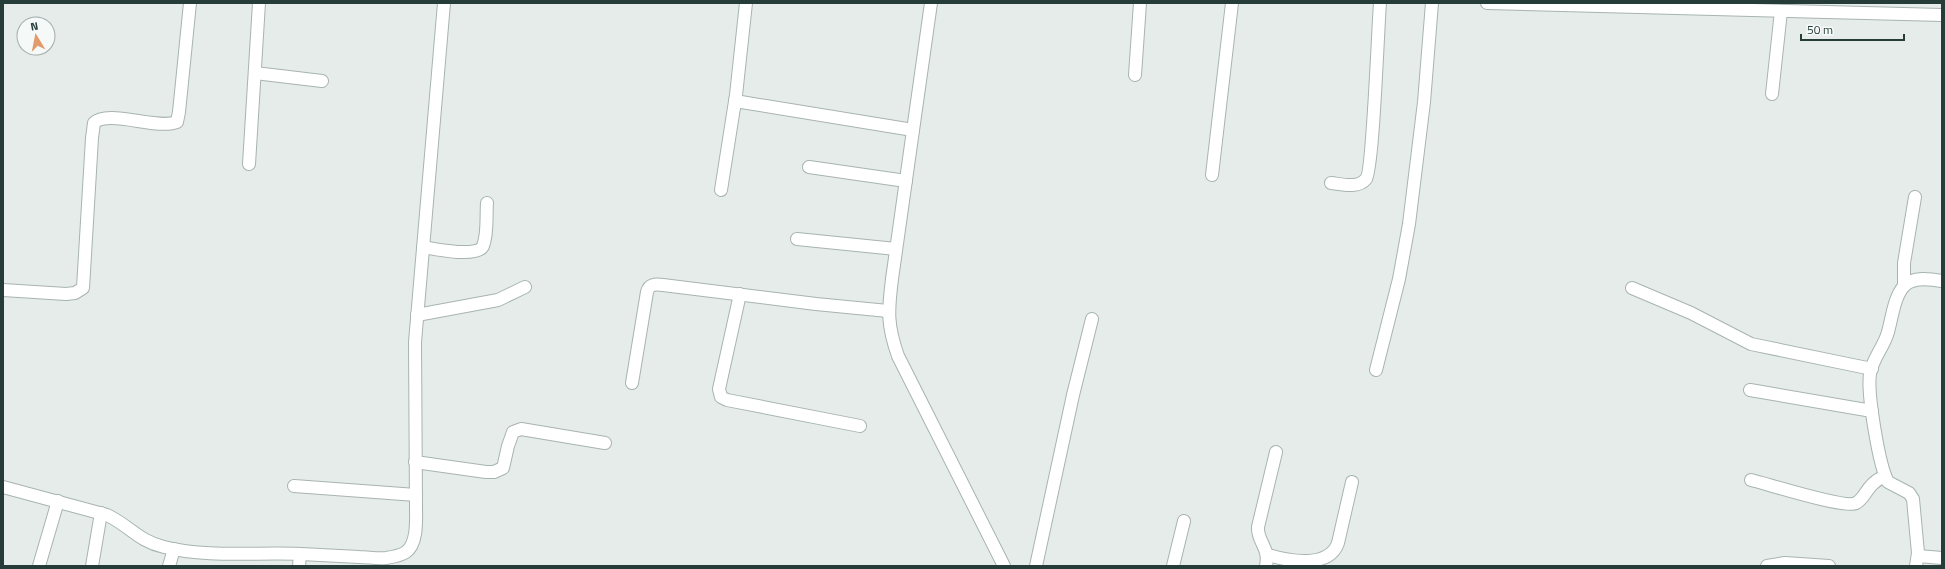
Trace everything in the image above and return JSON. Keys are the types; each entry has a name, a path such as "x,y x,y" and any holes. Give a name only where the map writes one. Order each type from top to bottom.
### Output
{"street":[{"path":"3,290 66,294 75,293 84,288 94,123 105,118 164,124 177,122 180,112 190,3"},
{"path":"249,164 259,3"},
{"path":"3,487 101,514 119,521 134,534 149,543 174,548 203,552 385,558 400,556 407,552 412,544 415,530 414,342 444,3"},
{"path":"721,190 735,101 746,3"},
{"path":"931,3 896,249 888,311 888,326 898,356 1004,566"},
{"path":"1135,76 1140,3"},
{"path":"1212,175 1232,3"},
{"path":"1331,183 1349,185 1363,182 1367,178 1369,171 1380,3"},
{"path":"1376,370 1399,279 1409,224 1424,102 1432,3"},
{"path":"1487,3 1942,15"},
{"path":"1772,94 1781,11"},
{"path":"255,73 322,81"},
{"path":"735,101 913,130"},
{"path":"809,167 906,181"},
{"path":"1904,286 1904,263 1915,197"},
{"path":"423,247 466,252 478,252 481,250 484,241 487,203"},
{"path":"797,239 896,249"},
{"path":"1942,281 1915,280 1904,286 1899,294 1886,340 1872,369 1870,386 1872,411 1885,476 1888,482 1911,494 1917,561 1942,558"},
{"path":"632,383 647,292 650,286 663,284 888,311"},
{"path":"417,315 492,302 512,295 525,287"},
{"path":"1632,288 1691,313 1751,344 1872,369"},
{"path":"740,294 719,389 721,397 727,400 860,426"},
{"path":"1036,566 1073,395 1092,320"},
{"path":"1750,390 1872,411"},
{"path":"415,462 486,472 499,471 503,468 513,432 521,429 605,443"},
{"path":"1276,452 1258,526 1267,560 1298,562 1326,558 1334,553 1338,543 1352,482"},
{"path":"1751,480 1835,502 1852,504 1859,501 1872,483 1885,476"},
{"path":"294,486 416,494"},
{"path":"39,566 58,501"},
{"path":"92,566 101,514"},
{"path":"1173,566 1184,520"},
{"path":"169,566 174,548"},
{"path":"299,566 300,554"},
{"path":"1767,566 1785,563 1829,566"}]}
